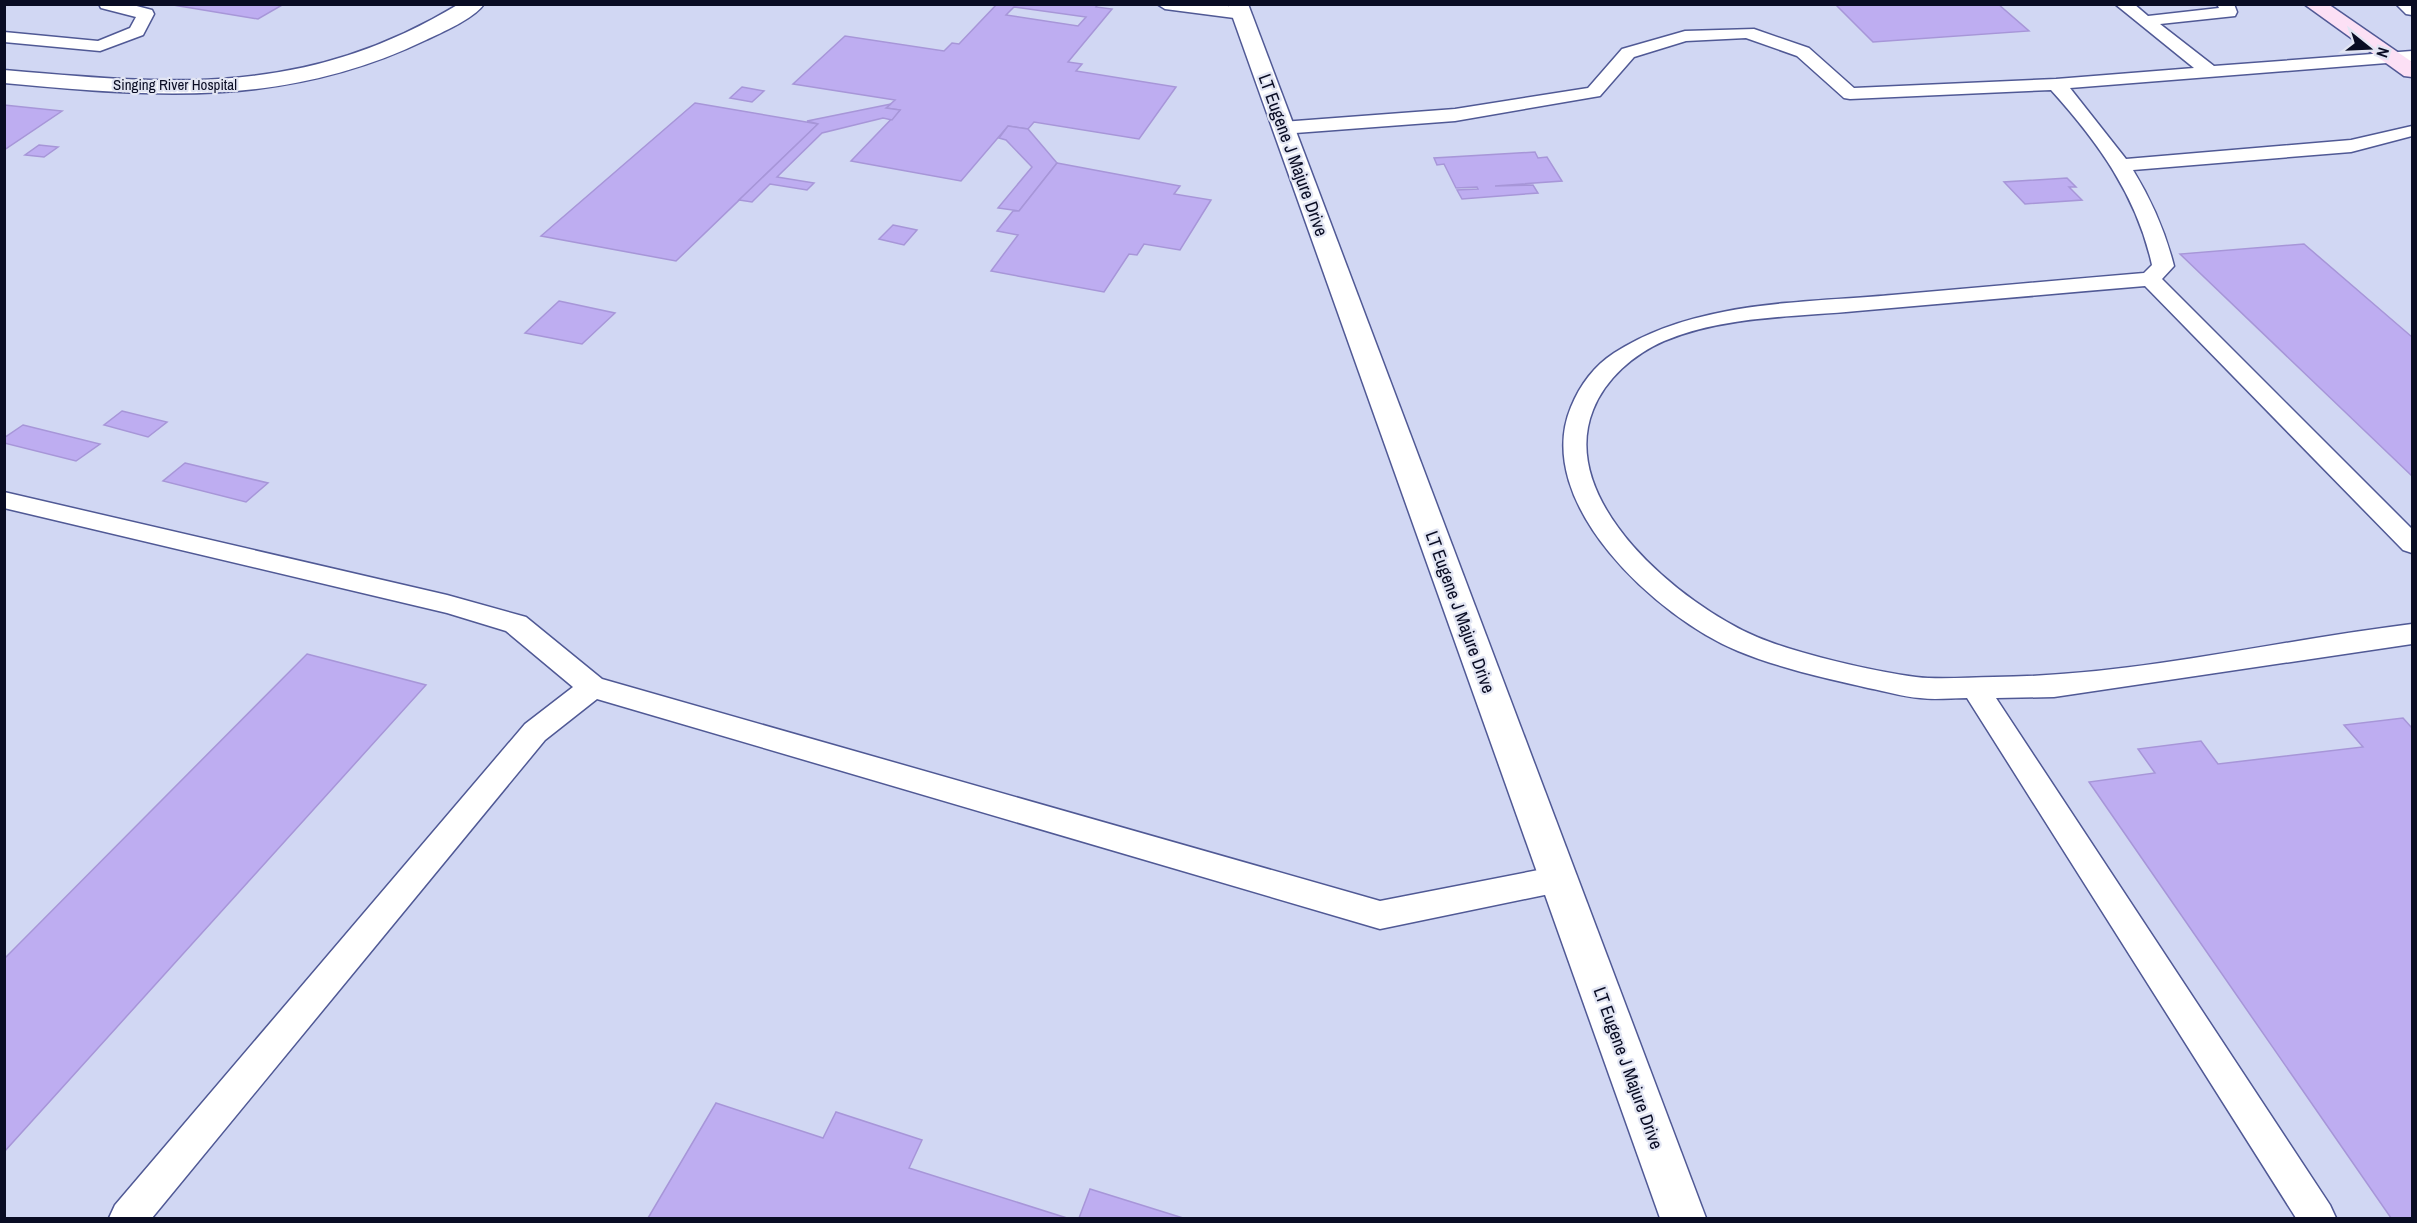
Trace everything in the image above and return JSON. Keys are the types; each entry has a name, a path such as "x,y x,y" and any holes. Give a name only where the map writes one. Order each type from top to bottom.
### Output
{"main road":[{"path":"2314,4 2403,57 2412,71"}],"street":[{"name":"Singing River Hospital","path":"4,76 139,88 212,88 263,83 359,62 440,27 474,4"},
{"name":"LT Eugene J Majure Drive","path":"1240,9 1683,1218"}],"lane":[{"path":"4,37 100,46 137,31 146,14 107,4"},
{"path":"1165,4 1240,9"},
{"path":"2123,4 2210,72"},
{"path":"2144,21 2229,12 2225,4"},
{"path":"2404,4 2412,10"},
{"path":"1282,128 1455,115 1594,92 1628,53 1685,36 1748,33 1803,52 1850,94 2056,84 2403,57"},
{"path":"2056,84 2092,122 2121,165 2159,243 2163,266 2150,279 1783,311 1713,320 1655,337 1618,360 1590,388 1575,425 1577,473 1592,508 1624,553 1682,607 1747,644 1826,668 1918,688 2054,687 2412,634"},
{"path":"2121,165 2351,146 2412,131 2412,151"},
{"path":"2150,279 2412,544"},
{"path":"4,500 447,604 516,624 592,687 1380,915 1559,879"},
{"path":"128,1218 534,732 592,687"},
{"path":"1975,687 2317,1218"}],"building":[{"path":"167,4 284,4 258,19"},
{"path":"997,4 1098,4 1096,7 1112,9 1068,62 1082,64 1076,71 1176,87 1139,139 1034,122 1028,129 1008,126 961,181 851,161 900,110 886,108 895,100 793,84 845,36 944,51 952,43 959,44","holes":["1014,7 1086,17 1078,26 1006,15"]},
{"path":"1835,4 1998,4 2029,31 1873,42"},
{"path":"742,87 764,91 752,102 730,98"},
{"path":"695,103 818,124 676,261 541,236"},
{"path":"891,104 886,108 900,110 892,120 883,118 822,133 777,177 814,183 807,190 770,184 752,202 739,200 818,124 807,121"},
{"path":"4,105 62,111 4,150"},
{"path":"1008,126 1028,129 1057,163 1019,211 998,208 1032,167 1006,140 999,138"},
{"path":"39,145 58,147 44,157 25,155"},
{"path":"1535,152 1538,158 1547,157 1562,181 1495,186 1533,185 1538,193 1462,199 1457,190 1478,189 1477,187 1456,188 1444,164 1437,165 1434,158"},
{"path":"1057,163 1180,186 1174,194 1211,200 1180,250 1144,244 1137,255 1129,254 1104,292 991,271 1018,235 997,231 1013,211 1019,211"},
{"path":"2067,178 2076,187 2069,187 2082,200 2025,204 2004,182"},
{"path":"893,225 917,230 904,245 879,239"},
{"path":"2304,244 2412,337 2412,476 2180,254"},
{"path":"559,301 615,313 582,344 525,333"},
{"path":"122,411 167,422 148,437 104,425"},
{"path":"23,425 100,444 76,461 4,443 4,438"},
{"path":"185,463 268,483 246,502 163,481"},
{"path":"307,654 426,685 4,1152 4,959"},
{"path":"2403,718 2412,728 2412,1218 2391,1218 2089,782 2155,773 2138,749 2201,741 2218,764 2363,747 2344,725"},
{"path":"716,1103 823,1138 836,1112 922,1140 909,1168 1067,1218 648,1218"},
{"path":"1090,1189 1183,1218 1079,1218"}]}
